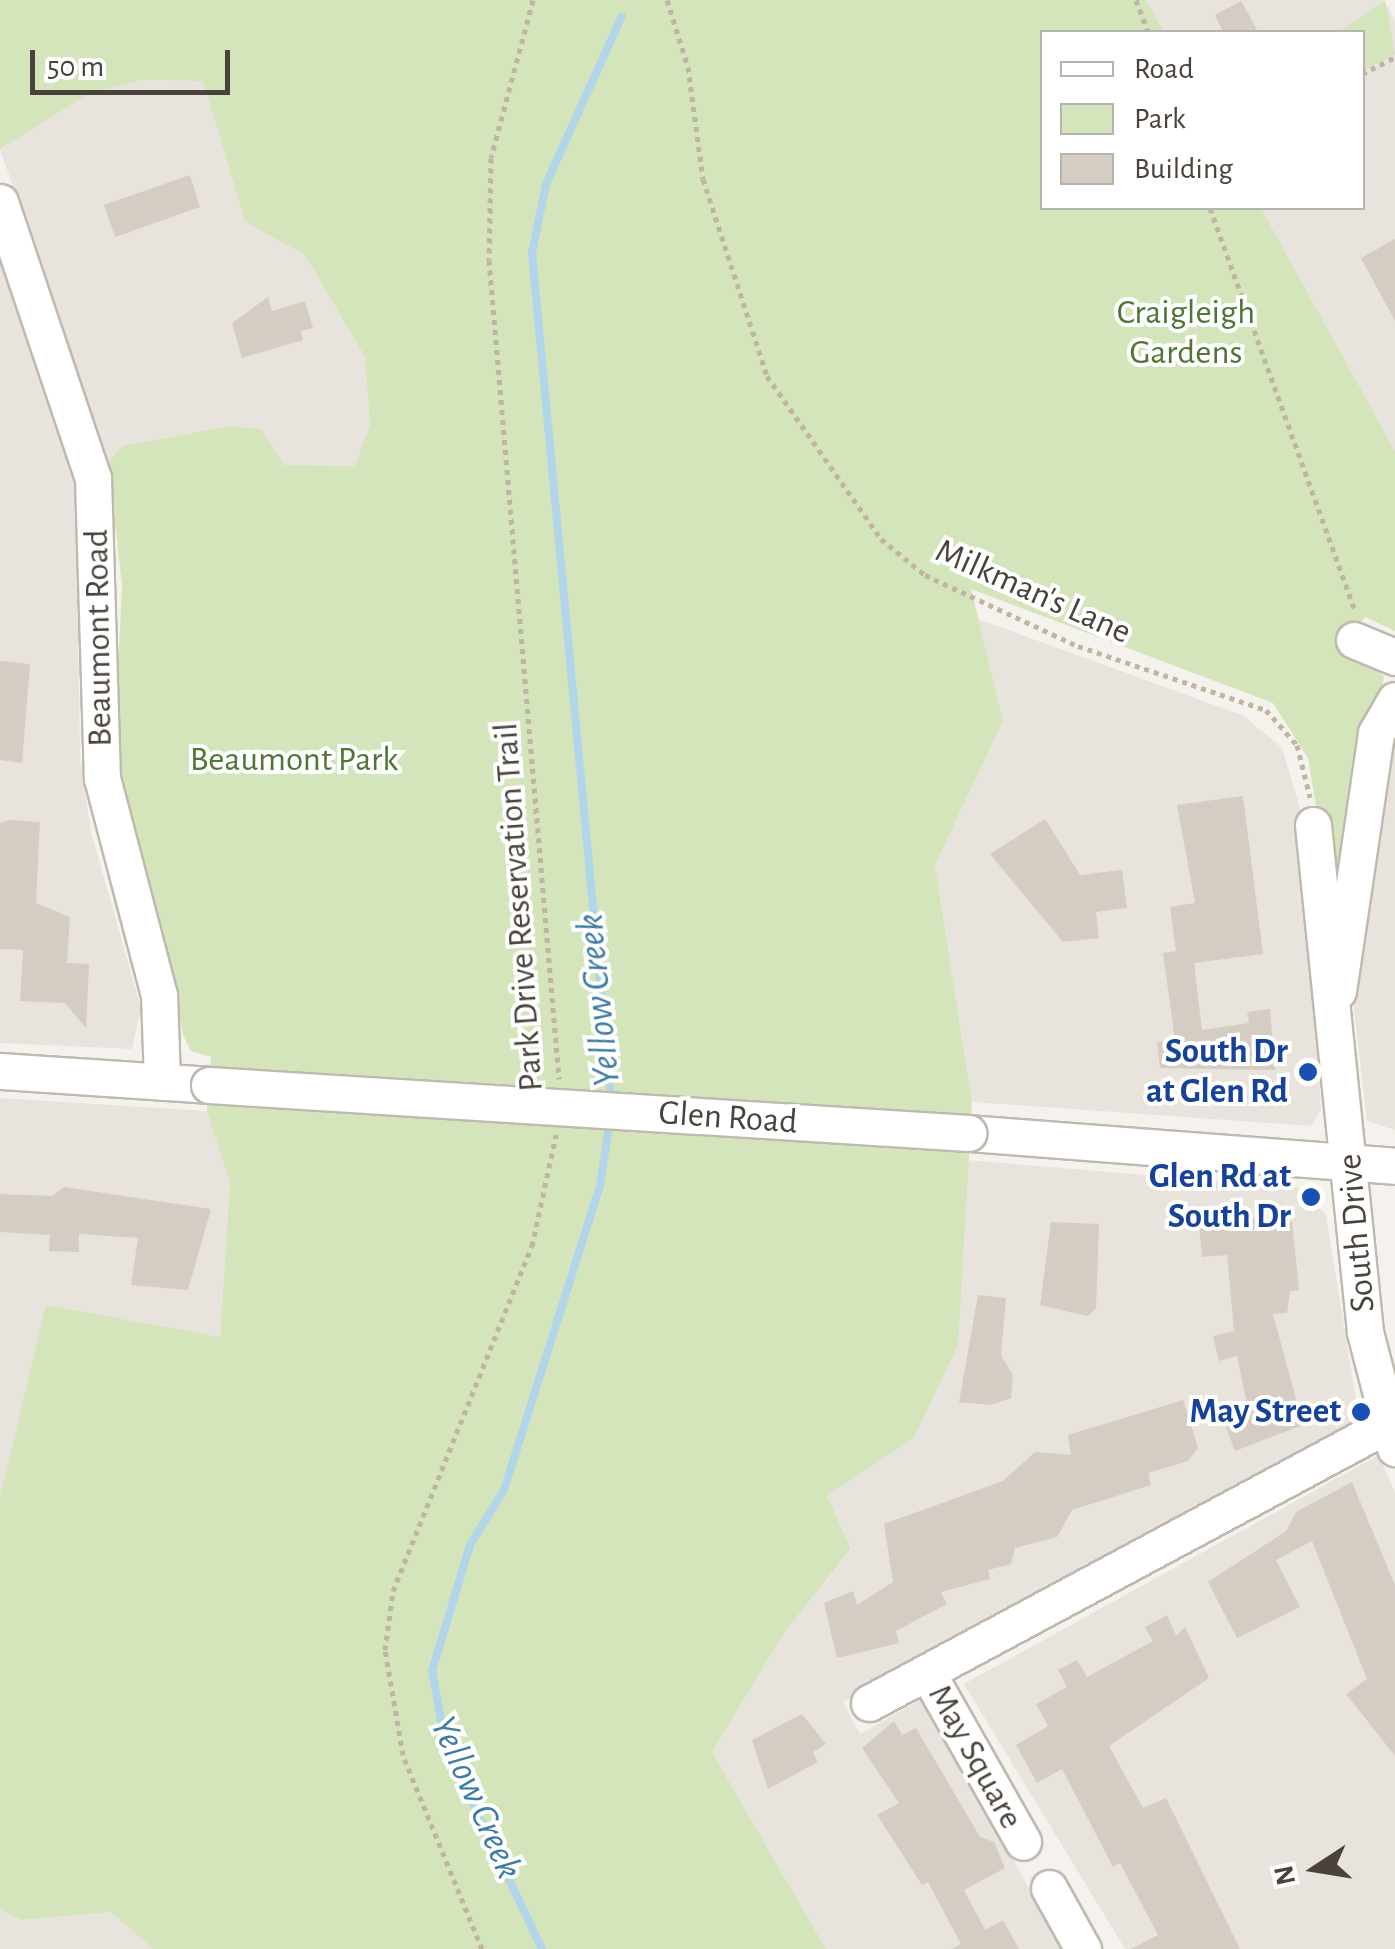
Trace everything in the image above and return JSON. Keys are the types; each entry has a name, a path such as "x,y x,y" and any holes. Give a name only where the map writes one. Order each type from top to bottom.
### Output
{"street":[{"name":"Beaumont Road","path":"0,202 93,478 102,778 159,995 162,1082"},
{"path":"1359,630 1395,657"},
{"name":"South Drive","path":"1335,1014 1370,766 1395,700"},
{"name":"South Drive","path":"1313,825 1352,1160 1364,1332 1390,1437"},
{"name":"Glen Road","path":"0,1071 968,1133 1395,1166"},
{"path":"868,1703 1390,1437"},
{"name":"May Square","path":"928,1672 1023,1842"},
{"path":"1049,1888 1084,1949"}],"path":[{"name":"Park Drive Reservation Trail","path":"534,0 492,158 490,260 559,1022 558,1102"},
{"name":"Milkman's Lane","path":"667,0 688,67 703,179 767,376 881,539 925,575 1078,646 1266,710 1297,745 1313,825"},
{"path":"1136,0 1147,30"},
{"path":"1365,72 1395,57"},
{"path":"1211,210 1359,630"},
{"name":"Park Drive Reservation Trail","path":"482,1949 391,1718 385,1650 393,1592 532,1246 558,1122"}],"shaded area":[{"path":"1146,0 1384,0 1395,21 1395,451 1262,210 1365,210 1365,30 1163,30"},
{"path":"142,80 203,81 245,222 304,254 365,357 370,426 356,466 284,465 261,429 230,426 122,446 108,462 0,149 90,93"},
{"path":"0,253 76,486 80,759 91,832 141,1008 132,1049 0,1043"},
{"path":"978,619 1244,716 1282,748 1300,808 1315,995 1321,1110 1311,1126 972,1102 935,865 1003,721"},
{"path":"1395,739 1395,1130 1367,1121 1352,992"},
{"path":"0,1098 207,1111 230,1184 220,1338 0,1524"},
{"path":"966,1160 1303,1188 1326,1215 1360,1424 843,1702 860,1734 923,1698 1063,1949 826,1949 712,1752 785,1632 851,1550 827,1496 914,1438 958,1345"},
{"path":"1379,1455 1395,1493 1395,1949 1125,1949 964,1684"},
{"path":"0,1910 21,1920 111,1912 153,1949 0,1949"}],"green space":[{"path":"0,0 1146,0 1163,30 1040,30 1040,210 1262,210 1395,451 1395,631 1365,617 1345,640 1384,677 1334,915 1308,758 1273,703 971,589 1003,721 935,865 972,1102 958,1345 914,1438 827,1496 851,1549 785,1632 712,1752 826,1949 153,1949 111,1912 21,1920 0,1910 0,1497 46,1305 220,1337 230,1184 207,1111 211,1057 191,1051 184,1037 114,759 122,585 108,462 122,446 230,426 261,429 284,465 355,466 370,426 365,357 304,254 245,222 203,81 142,80 90,93 0,149"},
{"path":"1385,1 1395,54 1365,70 1365,30 1341,30"}],"building":[{"path":"1241,1 1257,30 1222,30 1215,15"},
{"path":"190,175 200,207 115,237 104,205"},
{"path":"1395,239 1395,321 1361,258"},
{"path":"268,297 272,311 305,301 313,328 301,331 303,340 242,358 232,323"},
{"path":"0,661 30,664 22,763 0,760"},
{"path":"1243,796 1263,954 1194,963 1202,1030 1249,1023 1247,1012 1270,1009 1275,1070 1160,1068 1157,1042 1175,1040 1163,953 1176,951 1170,907 1195,903 1177,805"},
{"path":"1045,819 1080,875 1122,870 1127,908 1096,912 1099,938 1063,942 990,854"},
{"path":"40,822 36,903 70,917 67,963 89,964 86,1028 65,1003 20,1001 23,950 0,949 0,823"},
{"path":"64,1187 211,1209 188,1290 131,1285 138,1238 79,1234 79,1252 49,1251 50,1235 0,1232 0,1194 52,1196"},
{"path":"1253,1219 1292,1222 1299,1290 1290,1291 1287,1313 1273,1314 1303,1425 1235,1451 1226,1427 1250,1418 1237,1356 1219,1361 1213,1336 1234,1331 1227,1255 1202,1257 1199,1223"},
{"path":"1051,1222 1099,1224 1096,1309 1087,1316 1040,1305"},
{"path":"978,1295 1006,1298 1001,1355 1013,1375 1011,1398 991,1405 959,1402"},
{"path":"1183,1400 1198,1448 1188,1461 1148,1473 1151,1485 1072,1510 1057,1537 1015,1548 1011,1564 988,1570 990,1579 941,1592 947,1604 896,1631 899,1643 837,1658 824,1603 853,1591 857,1605 893,1582 884,1524 1003,1481 1035,1452 1071,1455 1068,1435"},
{"path":"1352,1482 1395,1585 1395,1756 1346,1694 1367,1679 1312,1541 1276,1560 1300,1607 1237,1638 1208,1582 1286,1531 1296,1512"},
{"path":"1167,1615 1176,1636 1185,1627 1209,1678 1109,1746 1143,1808 1166,1798 1240,1949 1131,1949 1158,1935 1120,1863 1113,1867 1062,1769 1037,1783 1016,1745 1048,1726 1036,1704 1067,1687 1058,1670 1077,1660 1087,1677 1153,1641 1145,1627"},
{"path":"802,1714 826,1744 813,1752 818,1762 768,1789 752,1740"},
{"path":"894,1721 902,1735 916,1728 980,1837 994,1842 1005,1868 964,1890 985,1930 1003,1920 1019,1949 951,1949 961,1944 928,1882 922,1885 877,1815 899,1803 862,1748"}],"waterway":[{"name":"Yellow Creek","path":"611,1100 532,253 546,184 622,16"},
{"name":"Yellow Creek","path":"542,1949 446,1747 432,1671 470,1545 504,1490 600,1186 610,1119"}],"place":[{"name":"South Dr at Glen Rd","path":"1308,1072"},
{"name":"Glen Rd at South Dr","path":"1311,1197"},
{"name":"May Street","path":"1361,1412"}],"park label":[{"name":"Craigleigh Gardens","path":"1186,333"},
{"name":"Beaumont Park","path":"294,760"}]}
